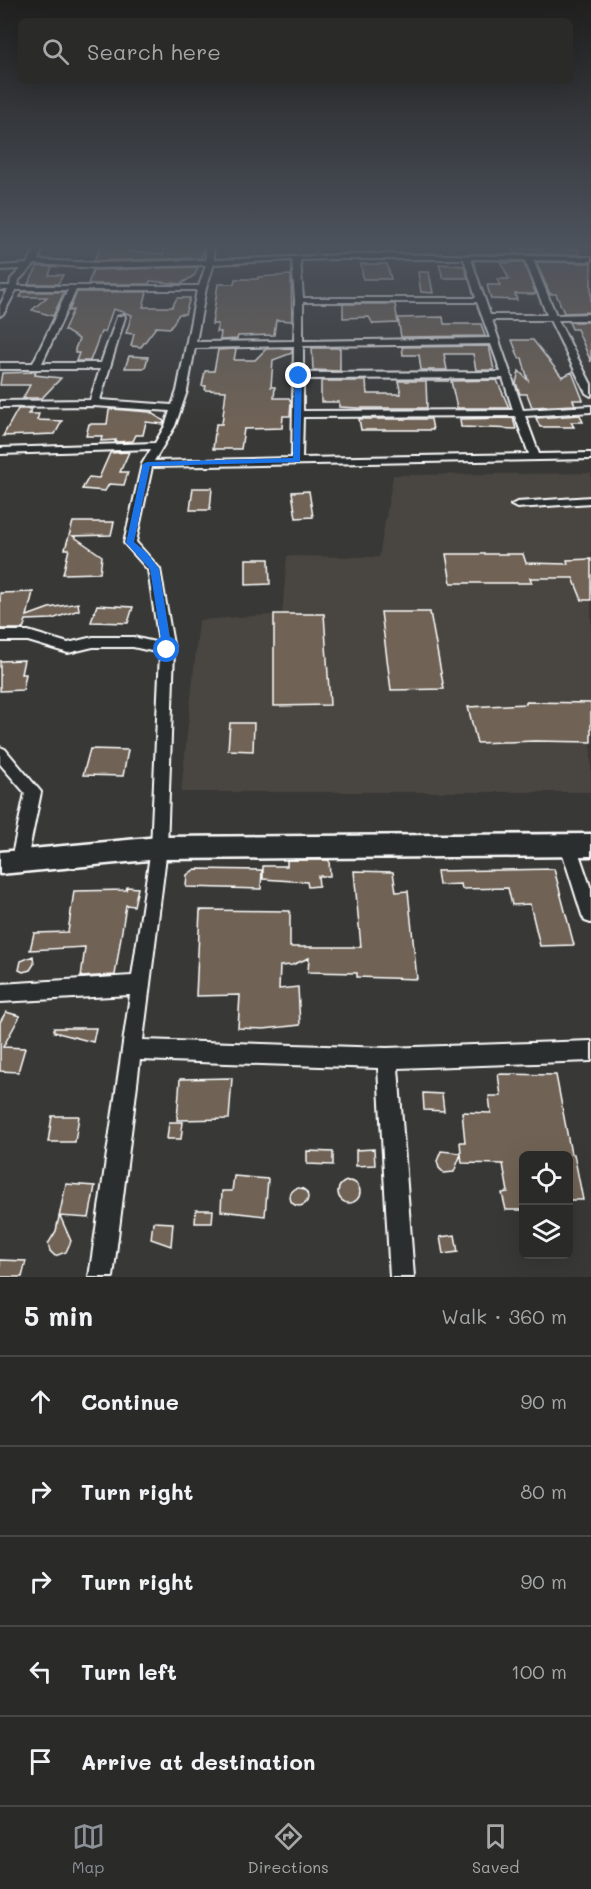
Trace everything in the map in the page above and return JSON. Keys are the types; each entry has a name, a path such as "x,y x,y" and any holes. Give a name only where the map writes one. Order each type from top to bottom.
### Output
{"highway":[{"path":"10,862 159,848 580,845"}],"street":[{"path":"36,366 65,306"},
{"path":"101,1277 159,848 167,650 154,569 130,543 147,464 170,426 177,408 199,306"},
{"path":"297,460 299,306"},
{"path":"480,306 495,341 517,413 535,456"},
{"path":"548,306 591,393"},
{"path":"94,403 121,317"},
{"path":"486,318 591,317"},
{"path":"192,345 495,341"},
{"path":"0,366 105,366"},
{"path":"299,376 506,375"},
{"path":"0,404 94,403 177,408"},
{"path":"298,414 517,413 591,409"},
{"path":"0,451 158,446"},
{"path":"147,464 591,456"},
{"path":"517,505 591,500"},
{"path":"0,636 28,636 68,648 93,642 133,642 167,650"},
{"path":"0,753 33,792 10,862"},
{"path":"580,845 591,915"},
{"path":"0,993 139,985"},
{"path":"133,1050 387,1058 591,1051"},
{"path":"387,1058 402,1277"}],"shaded area":[{"path":"591,473 591,792 181,792 199,620 282,614 287,556 379,557 393,475"}],"building":[{"path":"37,306 58,306 53,316 32,310"},
{"path":"71,306 188,306 185,314 179,314 170,328 156,327 141,347 131,346 134,334 126,333 132,315 113,309 105,332 101,332 90,361 76,361 79,353 75,353 75,349 79,339 64,330 73,310 69,311"},
{"path":"215,306 292,306 292,321 276,320 274,335 238,336 237,339 220,340 221,332 216,332 218,324 212,324"},
{"path":"343,306 395,306 398,323 373,324 369,317 343,318"},
{"path":"561,306 591,306 591,312 564,313"},
{"path":"443,317 444,324 481,324 485,336 401,337 398,318"},
{"path":"569,322 591,322 591,362 577,329 572,329"},
{"path":"512,340 533,340 562,377 572,372 583,400 573,400 575,405 532,407 527,394 520,394 516,383 519,371 528,380 522,358 519,358"},
{"path":"489,346 494,370 476,370 473,354 444,354 447,370 421,370 419,355 403,355 402,347"},
{"path":"292,348 292,353 273,360 271,387 275,387 274,398 289,398 291,402 290,416 283,416 282,428 244,429 241,449 213,449 216,424 222,424 226,391 205,390 206,386 202,386 205,371 214,371 218,350 236,349 234,360 255,360 266,349"},
{"path":"312,348 340,348 340,371 313,370"},
{"path":"129,356 148,357 145,368 125,368"},
{"path":"36,372 35,375 61,378 42,398 23,398 30,385 0,385 2,373"},
{"path":"497,380 509,408 457,408 451,381"},
{"path":"321,381 366,381 367,394 401,394 398,381 426,381 427,408 339,407 339,402 321,402"},
{"path":"18,409 32,409 28,414 39,414 37,420 62,421 55,434 3,436"},
{"path":"109,410 150,412 164,421 163,424 146,422 143,435 136,435 133,441 101,441 102,436 86,436 89,424 107,424"},
{"path":"580,415 583,422 571,422 574,427 540,427 536,418"},
{"path":"513,418 516,429 461,427 460,419"},
{"path":"359,419 431,419 433,430 361,430"},
{"path":"129,452 120,472 128,472 124,485 109,484 105,491 82,489 89,477 99,478 110,453"},
{"path":"193,488 212,488 210,510 190,510"},
{"path":"309,491 313,517 296,518 292,492"},
{"path":"73,522 114,522 111,535 73,536 102,556 100,573 63,574 69,549 65,549"},
{"path":"446,554 523,554 526,563 568,564 567,560 591,559 591,600 582,600 573,578 530,578 532,583 451,583"},
{"path":"246,559 269,559 270,584 246,585"},
{"path":"33,592 27,616 49,608 78,603 79,610 52,619 26,620 23,629 0,629 0,593"},
{"path":"97,605 133,607 128,623 91,622"},
{"path":"381,612 430,612 444,689 391,690"},
{"path":"274,614 324,614 330,705 274,706"},
{"path":"24,660 21,674 26,674 23,690 0,691 0,661"},
{"path":"526,702 591,703 591,742 477,743 468,707 526,704"},
{"path":"230,723 254,723 253,751 228,750"},
{"path":"90,749 128,750 123,776 83,775"},
{"path":"287,860 329,860 330,876 318,876 319,886 308,887 307,882 263,879 263,866 287,866"},
{"path":"195,869 262,870 261,889 186,887 187,875"},
{"path":"554,869 574,945 540,946 530,904 512,905 508,888 462,889 461,884 439,885 437,871"},
{"path":"354,871 393,872 396,892 408,891 417,979 357,977 357,973 308,972 309,958 292,965 280,966 279,989 298,987 300,1025 264,1029 238,1028 240,995 196,996 200,910 290,911 290,947 361,947"},
{"path":"127,887 138,888 134,906 126,905 115,975 81,977 85,947 30,950 34,933 68,932 74,891 126,890"},
{"path":"33,956 34,964 30,970 23,972 19,970 21,961"},
{"path":"6,1012 20,1016 3,1047 25,1048 18,1072 0,1071 0,1022"},
{"path":"54,1028 96,1028 93,1042 54,1032"},
{"path":"498,1074 556,1075 570,1151 519,1151 519,1210 506,1210 502,1193 508,1192 503,1164 462,1163 461,1154 454,1172 444,1173 437,1161 441,1151 461,1153 460,1142 465,1142 462,1112 491,1113 489,1096 501,1096"},
{"path":"232,1078 229,1119 177,1120 180,1079"},
{"path":"423,1093 442,1094 444,1111 424,1110"},
{"path":"52,1116 79,1116 75,1142 48,1142"},
{"path":"169,1122 183,1122 181,1139 167,1139"},
{"path":"374,1149 375,1165 356,1166 356,1150"},
{"path":"307,1151 333,1152 333,1165 307,1164"},
{"path":"573,1154 574,1154 583,1200 573,1200"},
{"path":"234,1176 268,1179 265,1216 221,1211 222,1191 232,1191"},
{"path":"345,1181 353,1181 360,1188 360,1196 353,1203 345,1203 338,1196 338,1188"},
{"path":"66,1184 95,1186 89,1218 60,1216 71,1241 66,1252 55,1256 48,1244 56,1231"},
{"path":"299,1188 305,1191 308,1197 305,1203 299,1206 293,1203 290,1197 293,1191"},
{"path":"196,1210 213,1210 212,1223 195,1223"},
{"path":"153,1222 173,1223 171,1246 151,1239"},
{"path":"455,1235 458,1252 443,1254 440,1237"},
{"path":"0,1260 26,1261 22,1277 0,1277"}],"route":[{"path":"167,650 154,569 130,543 147,464 297,460 299,376"}]}
